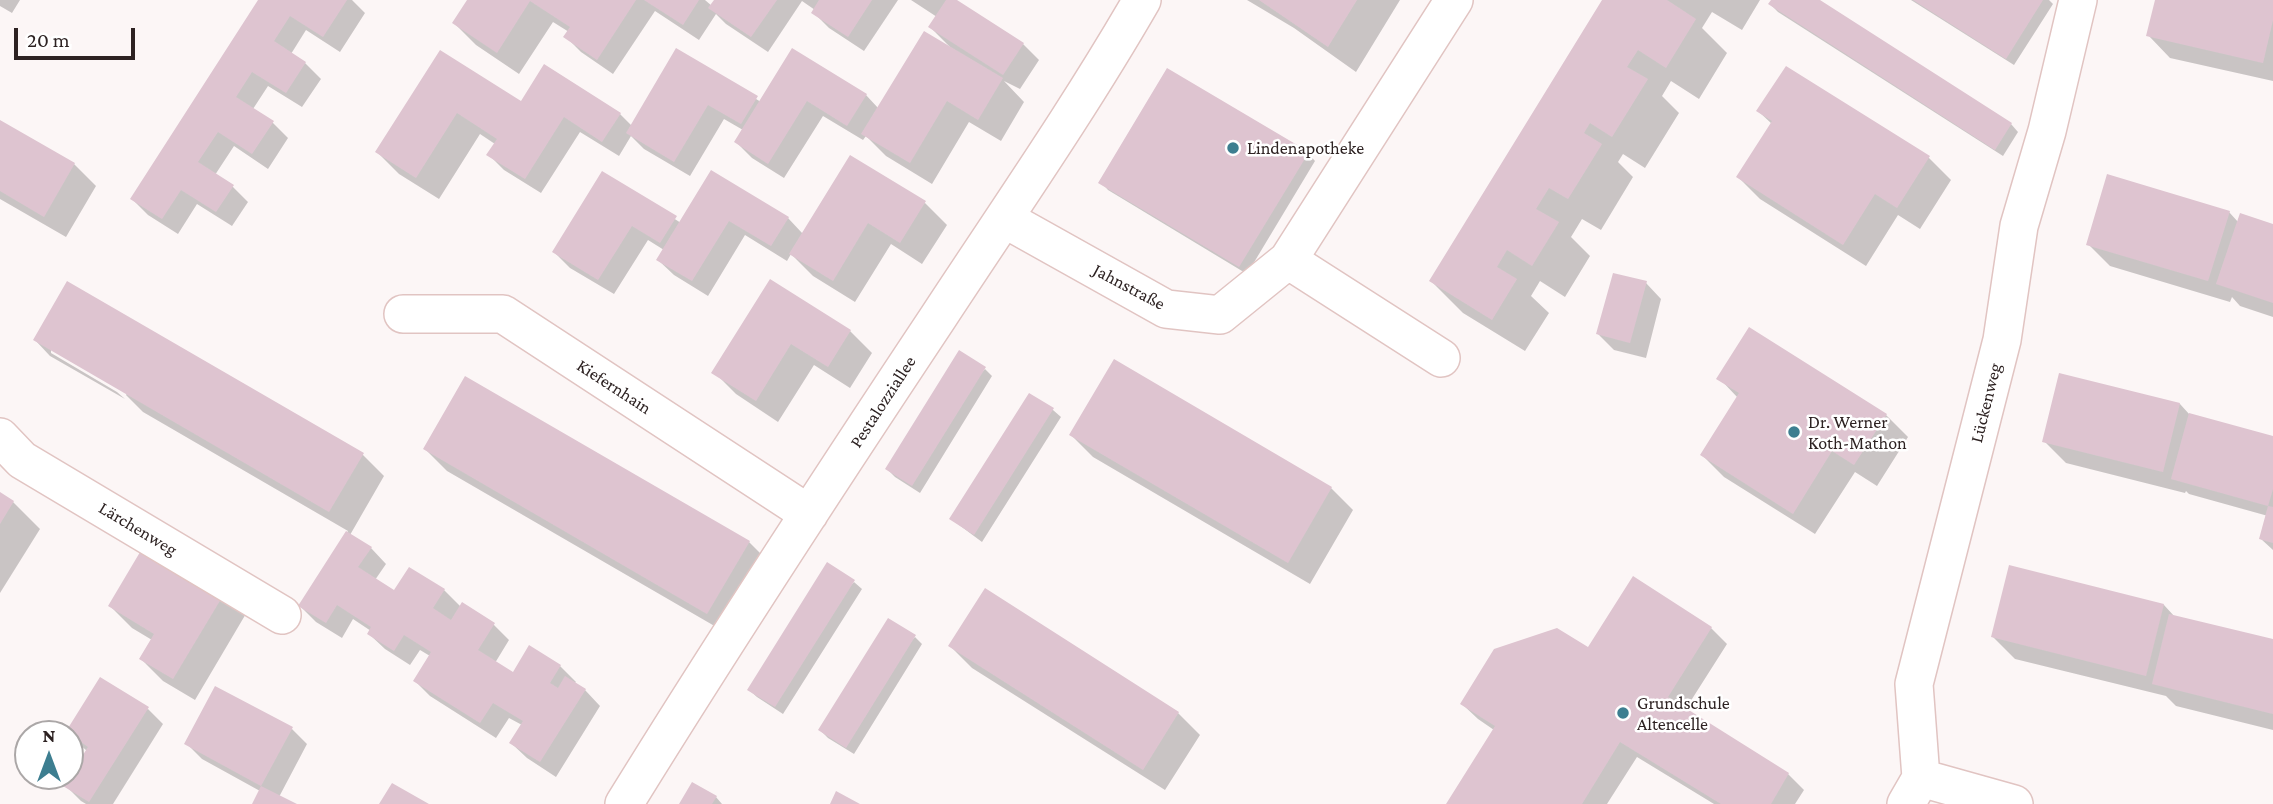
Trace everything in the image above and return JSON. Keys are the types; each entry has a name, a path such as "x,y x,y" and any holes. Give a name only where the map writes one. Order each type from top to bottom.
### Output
{"street":[{"name":"Pestalozziallee","path":"624,804 809,514 1005,219 1142,0"},
{"name":"Jahnstraße","path":"1005,219 1166,309 1220,315 1288,260 1454,0"},
{"name":"Lückenweg","path":"1914,791 1914,684 2002,340 2019,226 2048,131 2078,0"},
{"path":"1288,260 1441,358"},
{"name":"Kiefernhain","path":"403,314 503,314 809,514"},
{"name":"Lärchenweg","path":"0,437 22,460 282,615"},
{"path":"1914,791 2014,804"}],"building":[{"path":"258,0 347,0 323,37 290,16 274,41 306,62 286,93 252,72 236,97 274,121 252,154 218,132 198,162 234,185 216,212 181,190 162,219 130,199"},
{"path":"467,0 636,0 597,60 563,37 570,27 530,1 497,53 452,23"},
{"path":"644,0 699,0 683,25"},
{"path":"714,0 777,0 751,37 708,8"},
{"path":"819,0 872,0 848,37 811,13"},
{"path":"946,0 957,0 1024,43 1003,75 928,27"},
{"path":"1259,0 1357,0 1328,47"},
{"path":"1602,0 1667,0 1696,19 1666,68 1638,50 1627,67 1648,79 1612,137 1590,123 1584,133 1602,144 1568,199 1549,188 1536,209 1559,222 1532,266 1507,250 1497,267 1517,279 1492,320 1429,281"},
{"path":"1771,0 1820,0 2012,123 1995,150 1768,4"},
{"path":"1913,0 2043,0 2006,59"},
{"path":"2155,0 2273,0 2273,20 2263,63 2146,36"},
{"path":"924,31 1003,78 978,120 947,101 910,163 861,134"},
{"path":"676,48 758,96 741,124 708,105 674,162 626,133"},
{"path":"792,48 867,94 847,126 807,101 768,164 734,142"},
{"path":"440,50 521,101 544,64 621,113 602,142 564,117 525,179 486,155 497,139 457,113 416,178 375,152"},
{"path":"1786,66 1930,156 1897,208 1875,194 1843,245 1736,177 1772,121 1756,111"},
{"path":"1167,68 1309,152 1239,267 1098,183"},
{"path":"0,120 75,163 44,217 0,191"},
{"path":"850,155 926,201 900,243 868,223 833,281 789,254"},
{"path":"711,170 789,217 771,246 729,221 692,281 656,260"},
{"path":"602,171 677,216 660,243 632,226 598,280 552,252"},
{"path":"2107,174 2230,211 2208,281 2086,245"},
{"path":"2240,213 2273,224 2273,303 2216,284"},
{"path":"1613,273 1647,281 1630,343 1596,334"},
{"path":"770,279 851,330 828,367 791,344 756,401 711,373"},
{"path":"67,281 364,453 329,512 33,340"},
{"name":"Dr. Werner Koth-Mathon","path":"1749,327 1887,414 1854,465 1832,451 1793,514 1700,455 1739,393 1716,379"},
{"path":"959,350 986,367 912,486 885,469"},
{"path":"1114,359 1332,487 1288,563 1069,435"},
{"path":"2059,373 2180,403 2163,472 2042,442"},
{"path":"465,376 750,541 707,614 423,449"},
{"path":"1029,393 1054,408 974,535 949,519"},
{"path":"2189,413 2273,436 2273,489 2268,506 2171,479"},
{"path":"0,492 14,501 0,524"},
{"path":"2268,506 2273,507 2273,543 2259,539"},
{"path":"346,531 372,547 358,567 394,590 409,567 445,589 433,608 451,620 462,602 495,623 478,650 513,672 529,645 561,665 550,683 558,688 565,676 586,689 540,762 509,743 523,721 493,703 480,723 413,681 431,652 404,635 394,651 367,634 371,627 337,605 326,623 298,606"},
{"path":"146,542 227,589 173,679 139,659 154,634 108,606"},
{"path":"827,562 855,580 775,707 747,690"},
{"path":"2009,565 2164,604 2146,676 1991,637"},
{"path":"1633,576 1712,627 1668,697 1789,773 1771,804 1721,804 1620,742 1582,804 1446,804 1495,726 1460,704 1494,649 1557,628 1588,647"},
{"path":"985,588 1179,712 1143,770 948,646"},
{"path":"2169,614 2273,639 2273,714 2152,684"},
{"path":"888,618 916,635 846,748 818,730"},
{"path":"100,677 149,707 89,802 70,790 84,790 84,753 88,747 84,744 84,720 73,720"},
{"path":"215,686 293,727 261,786 184,744"},
{"path":"692,782 717,796 712,804 679,804"},
{"path":"392,783 429,804 379,804"},
{"path":"261,786 297,804 252,804"},
{"path":"836,791 860,804 830,804"}],"place":[{"name":"Lindenapotheke","path":"1233,148"},
{"name":"Dr. Werner Koth-Mathon","path":"1794,432"},
{"name":"Grundschule Altencelle","path":"1623,713"}]}
